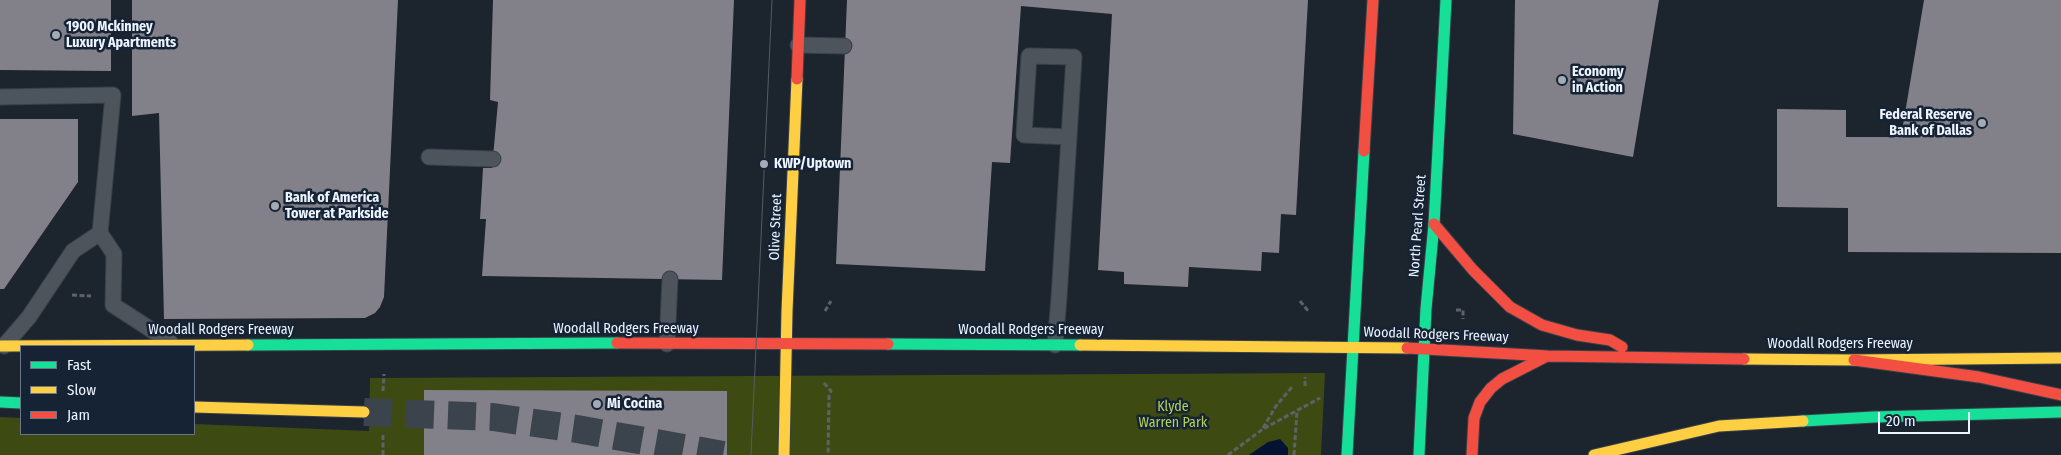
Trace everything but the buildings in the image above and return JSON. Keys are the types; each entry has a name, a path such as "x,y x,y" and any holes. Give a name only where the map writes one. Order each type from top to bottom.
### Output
{"main road":[{"name":"Olive Street","path":"784,455 800,0"},
{"path":"1347,455 1373,0"},
{"name":"North Pearl Street","path":"1419,455 1426,309 1434,224 1446,0"},
{"path":"1434,224 1472,270 1510,307 1542,325 1578,335 1610,340 1641,357"},
{"name":"Woodall Rodgers Freeway","path":"175,345 787,344 1354,347 1425,348 1548,356 1854,360 2061,358"},
{"name":"Woodall Rodgers Freeway","path":"2,346 20,346"},
{"path":"1472,455 1474,418 1480,402 1491,388 1502,379 1548,356"},
{"path":"1854,360 1980,377 2061,395"},
{"path":"0,402 20,403"},
{"path":"195,407 364,412"},
{"path":"1594,455 1719,426 1874,416 2061,412"}],"lane":[{"path":"798,45 844,46"},
{"path":"1055,345 1069,137 1074,57 1023,56 1024,135 1069,137"},
{"path":"0,97 113,95 100,232 114,254 113,305 175,345"},
{"path":"430,157 493,159"},
{"path":"2,346 29,317 72,251 100,232"},
{"path":"667,344 670,279"}],"path":[{"path":"68,295 95,296"},
{"path":"825,311 830,300"},
{"path":"1300,301 1309,312"},
{"path":"1455,310 1463,310 1463,319"},
{"path":"824,383 831,391 829,396 828,455"},
{"path":"1263,429 1276,406 1292,387"},
{"path":"1228,455 1263,429 1320,397"},
{"path":"1294,455 1297,410"}],"green space":[{"name":"Klyde Warren Park","path":"1325,373 1321,455 0,455 0,417 20,418 20,435 195,435 195,424 369,431 370,378"}],"water":[{"path":"1280,439 1288,448 1288,455 1249,455 1268,442"}],"tunnel":[{"path":"364,412 493,417 577,429 723,455"}],"tram line":[{"path":"751,455 772,0"}],"traffic: fast":[{"path":"1419,455 1426,309 1434,224 1446,0"},
{"path":"1347,455 1364,151"},
{"path":"248,345 617,343"},
{"path":"888,344 1080,345"},
{"path":"0,402 20,403"},
{"path":"1803,421 1874,417 2061,412"}],"traffic: slow":[{"path":"784,455 787,311 797,79"},
{"path":"195,345 248,345"},
{"path":"1080,345 1407,348"},
{"path":"0,346 20,346"},
{"path":"1744,359 2061,358"},
{"path":"195,407 364,412"},
{"path":"1594,455 1719,426 1803,421"}],"traffic: jam":[{"path":"797,79 800,0"},
{"path":"1364,151 1373,0"},
{"path":"1434,224 1473,270 1510,307 1542,325 1577,335 1610,340 1622,347"},
{"path":"617,343 888,344"},
{"path":"1407,348 1548,356 1744,359"},
{"path":"1472,455 1474,418 1480,402 1491,388 1502,379 1547,356"},
{"path":"1854,360 1979,377 2061,395"}],"place":[{"name":"1900 Mckinney Luxury Apartments","path":"56,35"},
{"name":"Economy in Action","path":"1562,80"},
{"name":"Federal Reserve Bank of Dallas","path":"1982,123"},
{"name":"KWP/Uptown","path":"764,164"},
{"name":"Bank of America Tower at Parkside","path":"275,206"},
{"name":"Mi Cocina","path":"597,404"}]}
